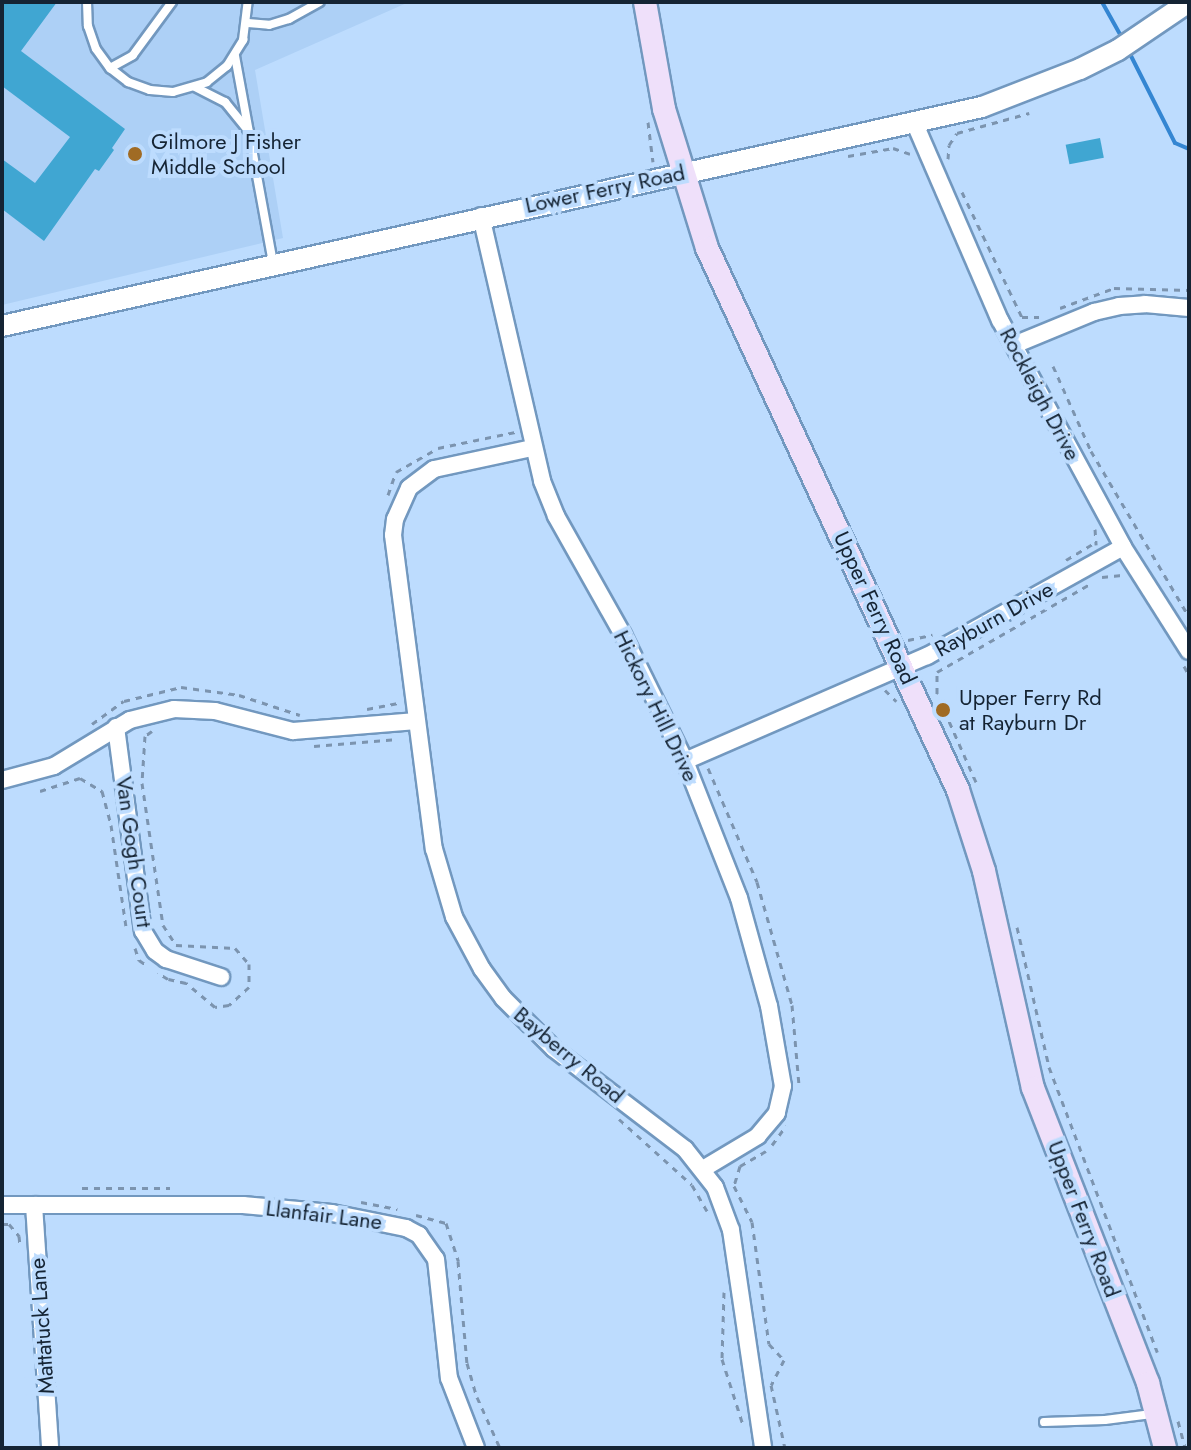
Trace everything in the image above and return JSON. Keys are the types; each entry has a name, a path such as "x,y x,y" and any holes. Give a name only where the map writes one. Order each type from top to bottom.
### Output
{"main road":[{"name":"Upper Ferry Road","path":"645,2 656,69 680,172 728,299 903,666 969,821 1033,1088 1166,1413 1165,1448"}],"street":[{"name":"Lower Ferry Road","path":"2,326 481,216 915,124 1032,90 1125,45 1189,2"},
{"name":"Rockleigh Drive","path":"915,124 1014,345 1185,657"},
{"name":"Hickory Hill Drive","path":"481,216 532,448 556,516 630,649 685,761 716,835 756,952 783,1086 782,1100 769,1126 703,1169"},
{"path":"1014,345 1094,312 1119,306 1145,304 1189,308"},
{"name":"Bayberry Road","path":"532,448 434,469 409,488 400,503 393,535 434,849 442,884 454,917 482,969 526,1024 685,1149 715,1187 731,1230 763,1448"},
{"name":"Rayburn Drive","path":"685,761 974,633 1123,547"},
{"path":"2,780 54,766 116,727 153,712 174,709 215,711 293,731 317,732 417,721"},
{"name":"Van Gogh Court","path":"116,727 147,942 166,959 221,977"},
{"name":"Llanfair Lane","path":"2,1205 243,1205 332,1213 406,1228 419,1235 436,1259 449,1378 476,1448"},
{"name":"Mattatuck Lane","path":"34,1205 50,1448"}],"lane":[{"path":"87,2 88,26 96,49 110,68 128,82 150,90 173,92 195,87 217,75 235,56 248,23 248,2"},
{"path":"110,68 133,55 172,2"},
{"path":"248,23 269,25 320,2"},
{"path":"235,56 253,138 273,263"},
{"path":"195,87 225,102 253,138"},
{"path":"1044,1422 1105,1420 1166,1413"}],"path":[{"path":"952,167 947,156 957,133 1029,113"},
{"path":"840,158 893,148 914,156"},
{"path":"961,190 1022,317 1044,316"},
{"path":"1055,311 1114,288 1189,290"},
{"path":"1053,366 1091,451 1189,617"},
{"path":"387,500 396,472 411,461 438,448 515,433 513,422"},
{"path":"1095,527 1094,543 1107,556 1118,576"},
{"path":"979,791 970,762 937,694 937,672 1104,576 1124,575"},
{"path":"1185,657 1189,675"},
{"path":"85,731 124,701 181,687 239,695 306,716"},
{"path":"362,710 401,702"},
{"path":"40,791 80,778 102,791 111,825 125,924 139,960 168,979 186,983 205,1003 215,1007 229,1005 249,987 249,964 235,948 191,949 176,945 163,925 142,783 145,736 154,730"},
{"path":"301,747 405,738"},
{"path":"705,752 710,776 757,882 792,1005 801,1077 798,1089"},
{"path":"1016,922 1049,1067 1157,1352"},
{"path":"612,1113 692,1185 711,1219"},
{"path":"785,1448 771,1385 784,1360 769,1344 752,1222 734,1186 740,1166 761,1155 782,1135 788,1124"},
{"path":"80,1188 181,1189"},
{"path":"352,1201 380,1204 446,1223 458,1261 467,1363 477,1397 500,1448"},
{"path":"724,1281 722,1359 745,1434"},
{"path":"1166,1413 1185,1448"}],"shaded area":[{"name":"Gilmore J Fisher Middle School","path":"2,2 409,2 255,70 283,238 2,305"}],"building":[{"path":"2,2 57,2 21,51 125,129 99,171 95,169 44,241 2,209 2,159 35,183 70,137 2,86"},
{"path":"1100,138 1104,158 1069,164 1066,145"}],"waterway":[{"path":"1102,2 1122,38"},
{"path":"1128,50 1175,143 1189,149"}],"place":[{"name":"Gilmore J Fisher Middle School","path":"135,154"},
{"name":"Upper Ferry Rd at Rayburn Dr","path":"943,710"}]}
